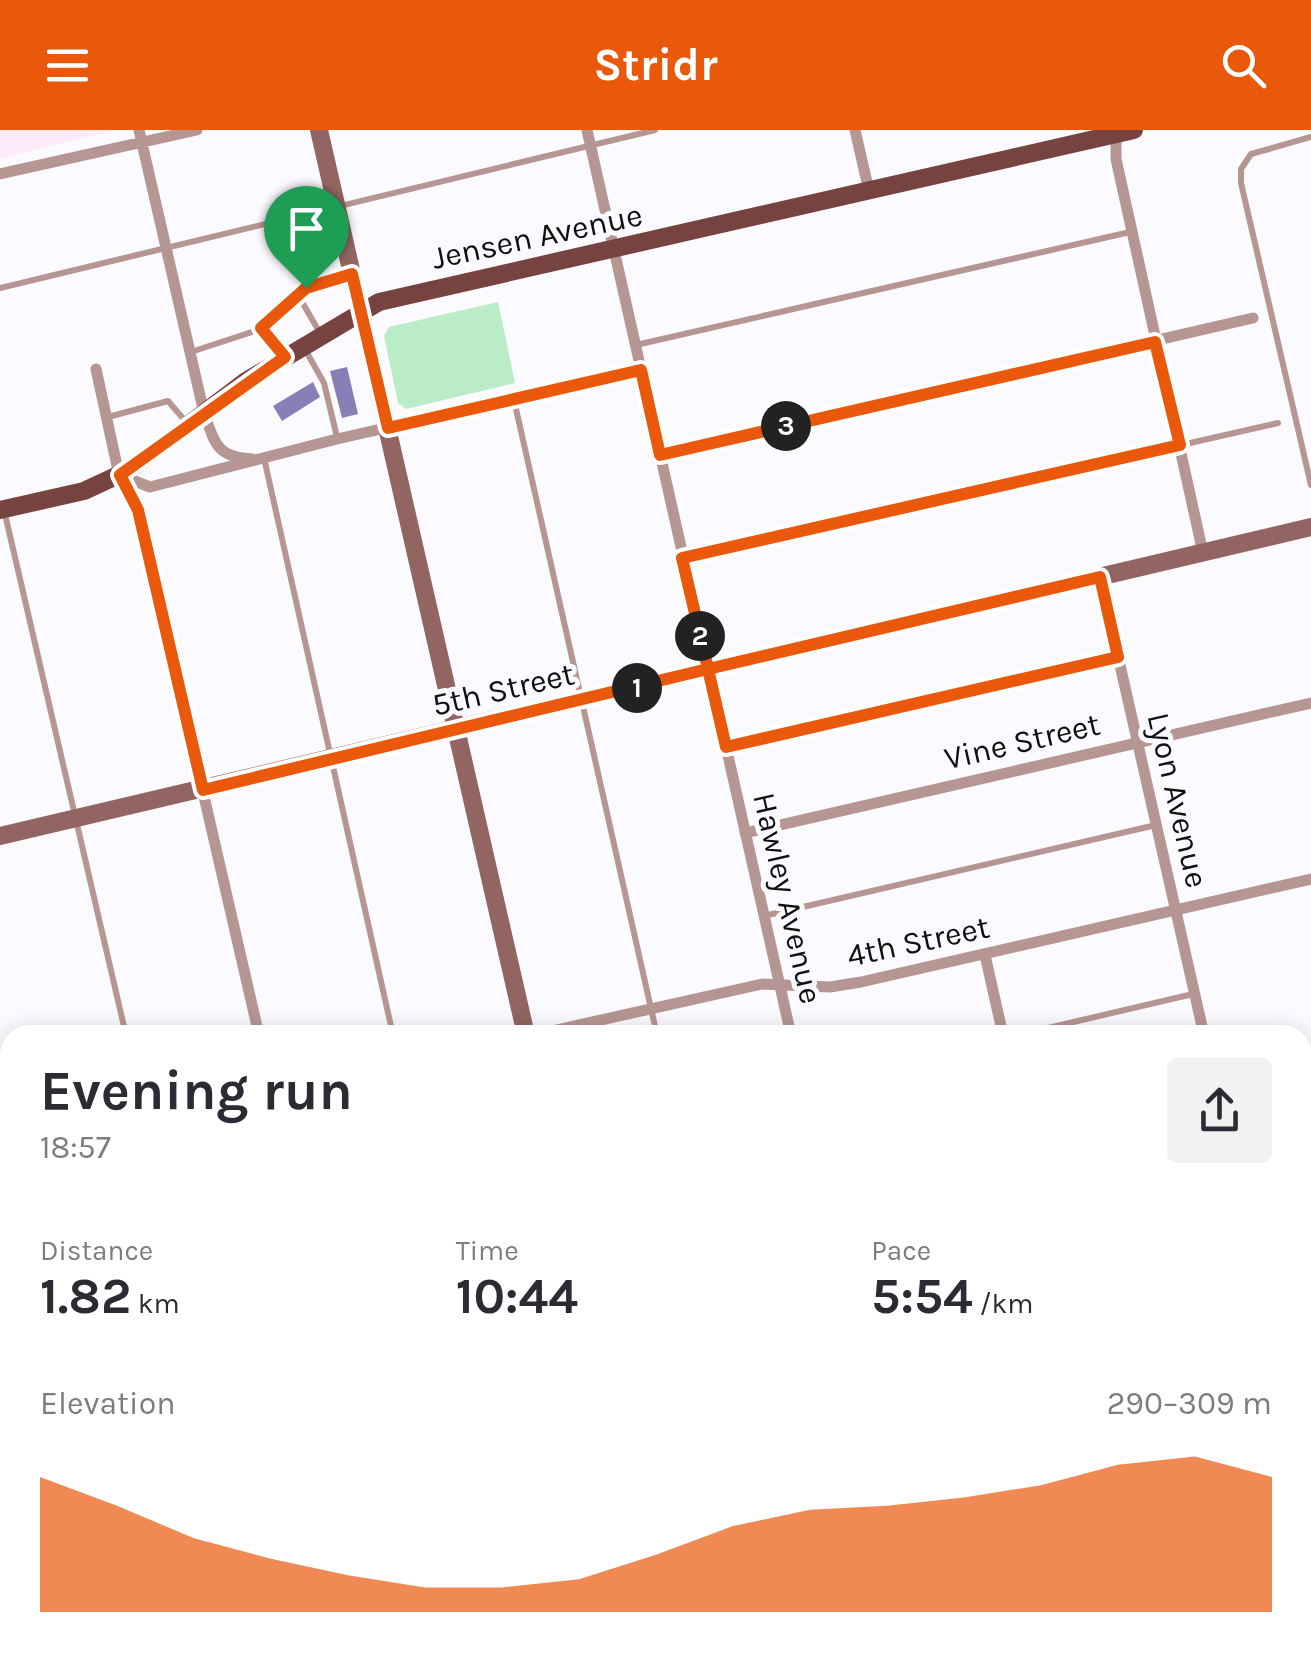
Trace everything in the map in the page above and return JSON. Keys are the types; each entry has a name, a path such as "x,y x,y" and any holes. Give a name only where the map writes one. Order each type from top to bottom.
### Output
{"main road":[{"name":"Jensen Avenue","path":"2,510 84,490 120,475 303,345 360,310 390,299 1122,132"}],"street":[{"path":"0,174 141,136 197,130"},
{"path":"319,130 524,1025"},
{"name":"Hawley Avenue","path":"586,130 789,1025"},
{"path":"855,130 870,192"},
{"path":"1122,132 1116,159 1203,553"},
{"path":"141,136 190,352 197,419 219,448 234,458 258,458"},
{"path":"660,455 1253,318"},
{"path":"96,368 120,475 138,510 257,1025"},
{"path":"120,475 150,487 337,439 641,370"},
{"name":"5th Street","path":"0,836 1311,528"},
{"name":"Lyon Avenue","path":"1100,577 1202,1025"},
{"name":"Vine Street","path":"745,833 1311,702"},
{"name":"4th Street","path":"579,1025 779,983 830,988 1311,878"},
{"path":"985,955 1001,1025"}],"lane":[{"path":"0,288 656,130"},
{"path":"1311,136 1251,154 1241,169 1241,183 1311,485"},
{"path":"636,345 1132,232"},
{"path":"190,352 261,328 298,295 352,274"},
{"path":"298,295 321,334"},
{"path":"261,328 285,357"},
{"path":"303,345 324,383 337,439"},
{"path":"514,399 655,1025"},
{"path":"106,418 168,401 197,419"},
{"path":"682,558 1278,423"},
{"path":"258,458 332,760 391,1025"},
{"path":"2,510 78,818 124,1025"},
{"path":"726,747 1118,657"},
{"path":"764,916 1156,826"},
{"path":"1061,1025 1195,994"}],"shaded area":[{"path":"0,130 115,130 0,159"}],"green space":[{"path":"498,302 515,383 406,409 398,403 384,336 389,327"}],"building":[{"path":"347,367 358,414 342,418 330,371"},
{"path":"313,382 320,397 282,421 273,406"}],"route":[{"path":"306,288 261,328 285,357 225,396 120,475 138,510 203,790 708,669 726,747 1118,657 1100,577 708,669 682,558 1180,445 1155,342 660,455 641,370 388,428 352,274 306,288"}]}
